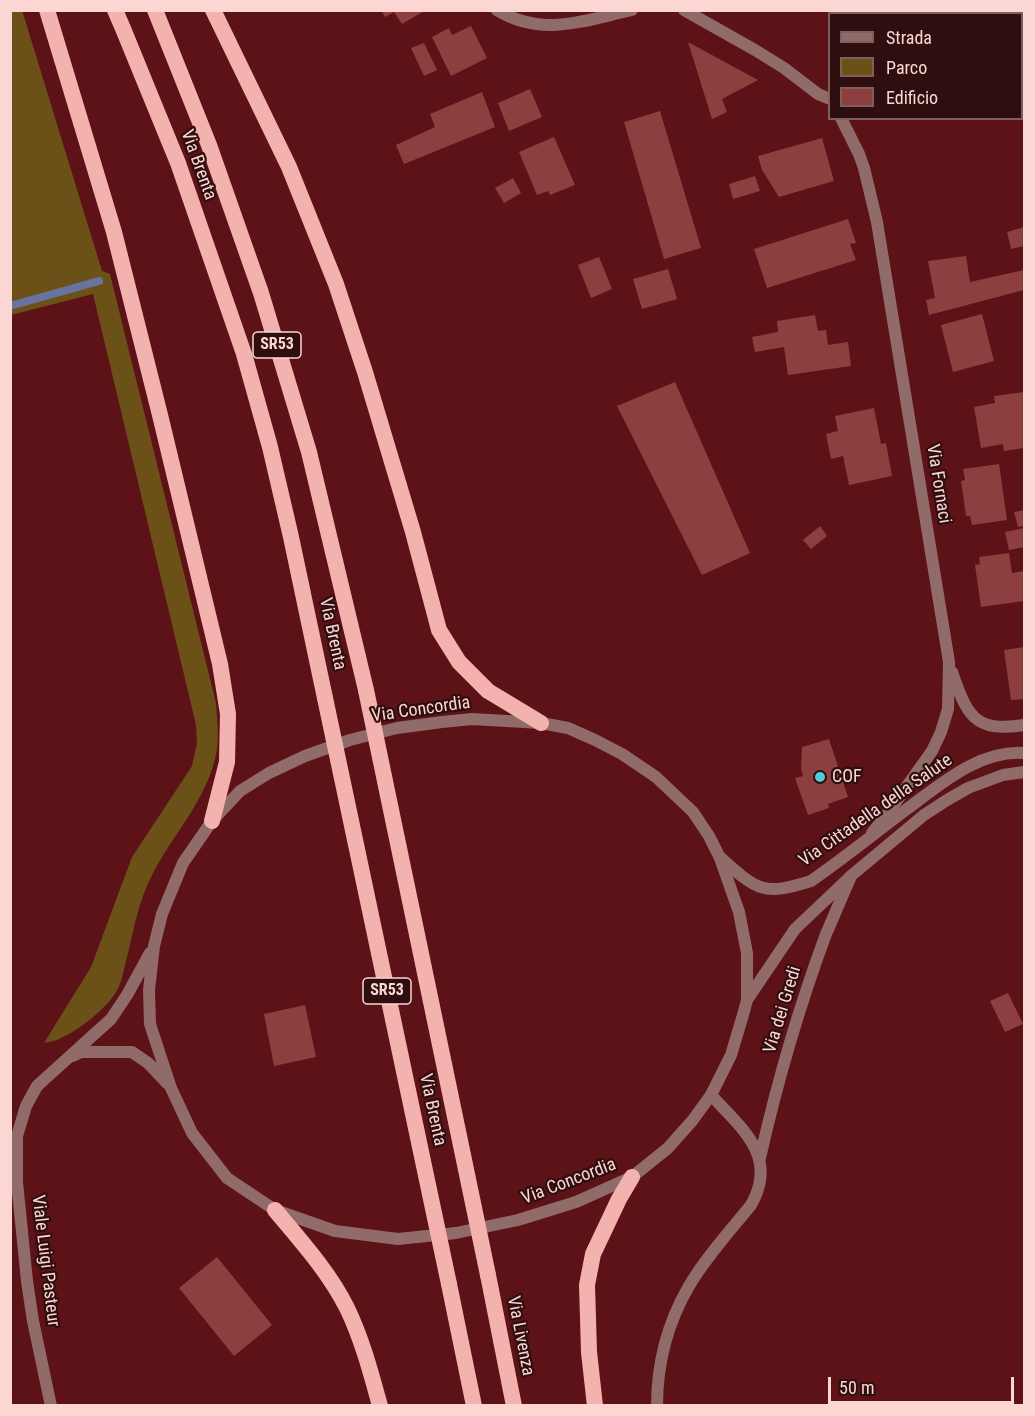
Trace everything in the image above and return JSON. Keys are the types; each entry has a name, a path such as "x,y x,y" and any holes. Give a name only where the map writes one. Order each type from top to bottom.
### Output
{"highway":[{"path":"47,10 114,232 220,664 228,714 227,762 212,821"},
{"name":"Via Brenta","path":"115,10 178,163 244,354 273,459 474,1406"},
{"name":"Via Brenta","path":"155,10 209,145 261,293 309,452 366,690 488,1275"},
{"path":"213,10 289,167 336,284 369,383 439,630 459,662 488,691 541,723"},
{"path":"595,1406 589,1352 587,1285 593,1254 619,1198 632,1177"},
{"path":"275,1210 323,1268 347,1307 363,1345 380,1406"},
{"name":"Via Livenza","path":"488,1275 514,1406"}],"street":[{"path":"497,10 515,20 550,26 575,24 632,10"},
{"path":"684,10 755,50 784,68 818,94 828,98"},
{"name":"Via Fornaci","path":"843,120 864,168 877,222 949,662 947,715 937,742 888,813 867,838"},
{"path":"949,662 964,702 977,720 998,727 1024,725"},
{"name":"Via Concordia","path":"472,719 541,723 568,728 622,754 656,777 693,812 710,836 739,912 747,953 747,1000 730,1054 711,1095 668,1148 632,1177 576,1202 518,1220 456,1233 398,1239 335,1230 275,1210 227,1178 192,1133 171,1088 150,1024 148,990 154,946 162,914 183,863 212,821 240,791 269,773 305,756 350,740 398,728 472,719"},
{"name":"Via Cittadella della Salute","path":"720,858 748,882 766,890 788,888 811,881 942,783 986,759 1004,754 1024,753"},
{"name":"Via Cittadella della Salute","path":"747,1000 795,929 852,875 924,815 946,800 986,780 1024,772"},
{"name":"Via dei Gredi","path":"657,1406 661,1359 676,1313 688,1286 756,1196 761,1172 760,1159 769,1118 799,1012 826,933 852,875"},
{"name":"Viale Luigi Pasteur","path":"51,1406 27,1281 16,1182 17,1136 26,1106 37,1086 111,1019 154,946"},
{"name":"Viale Luigi Pasteur","path":"62,1063 81,1052 132,1052 148,1063 171,1088"},
{"path":"711,1095 744,1130 755,1145 760,1159"}],"green space":[{"path":"22,10 102,271 110,274 216,703 218,732 213,768 206,786 155,869 143,896 118,989 106,1005 84,1025 68,1035 44,1043 91,967 132,857 192,766 197,743 196,725 93,294 11,315 10,11"}],"building":[{"path":"381,10 426,10 402,24 394,12 385,17"},
{"path":"471,26 487,58 451,76 432,37 449,28 452,35"},
{"path":"688,42 758,80 722,99 727,112 712,119"},
{"path":"424,43 437,70 424,76 411,48"},
{"path":"1023,56 1024,56 1023,102"},
{"path":"530,89 542,117 509,131 498,103"},
{"path":"482,92 495,127 404,164 396,145 435,127 430,114"},
{"path":"660,111 701,248 664,259 624,122"},
{"path":"554,137 575,185 550,195 548,191 537,195 519,152"},
{"path":"822,138 834,181 779,197 762,170 758,156"},
{"path":"755,176 760,191 733,199 729,184"},
{"path":"513,178 521,193 504,203 495,188"},
{"path":"848,219 856,243 850,244 856,260 767,288 754,249"},
{"path":"1024,227 1024,246 1011,249 1007,232"},
{"path":"966,256 970,282 1024,270 1024,290 929,315 926,300 935,298 928,261"},
{"path":"599,257 612,289 591,298 578,265"},
{"path":"668,269 677,299 642,309 633,279"},
{"path":"982,314 994,361 953,372 941,325"},
{"path":"815,315 818,331 826,330 828,345 848,342 851,366 788,375 784,347 755,352 752,337 778,332 777,321"},
{"path":"675,382 750,553 702,575 617,406"},
{"path":"1024,392 1024,448 1004,451 1003,444 981,448 974,407 995,403 994,396"},
{"path":"874,408 881,444 886,443 892,476 849,485 843,456 831,459 826,434 838,431 835,416"},
{"path":"999,464 1007,520 972,525 970,516 966,516 961,481 965,480 963,469"},
{"path":"1024,510 1024,526 1018,527 1014,512"},
{"path":"820,526 827,536 811,549 803,540"},
{"path":"1024,528 1024,547 1009,550 1005,532"},
{"path":"1009,553 1012,573 1024,571 1024,601 981,607 975,565 980,564 979,557"},
{"path":"1024,647 1024,699 1011,700 1004,650"},
{"name":"COF","path":"829,739 848,797 828,804 829,808 808,815 795,778 803,776 802,747"},
{"path":"1008,993 1023,1024 1005,1032 990,1001"},
{"path":"305,1005 316,1057 274,1066 264,1014"},
{"path":"217,1257 272,1325 234,1356 179,1288"}],"waterway":[{"path":"10,306 99,281"}],"place":[{"name":"COF","path":"820,777"}]}
